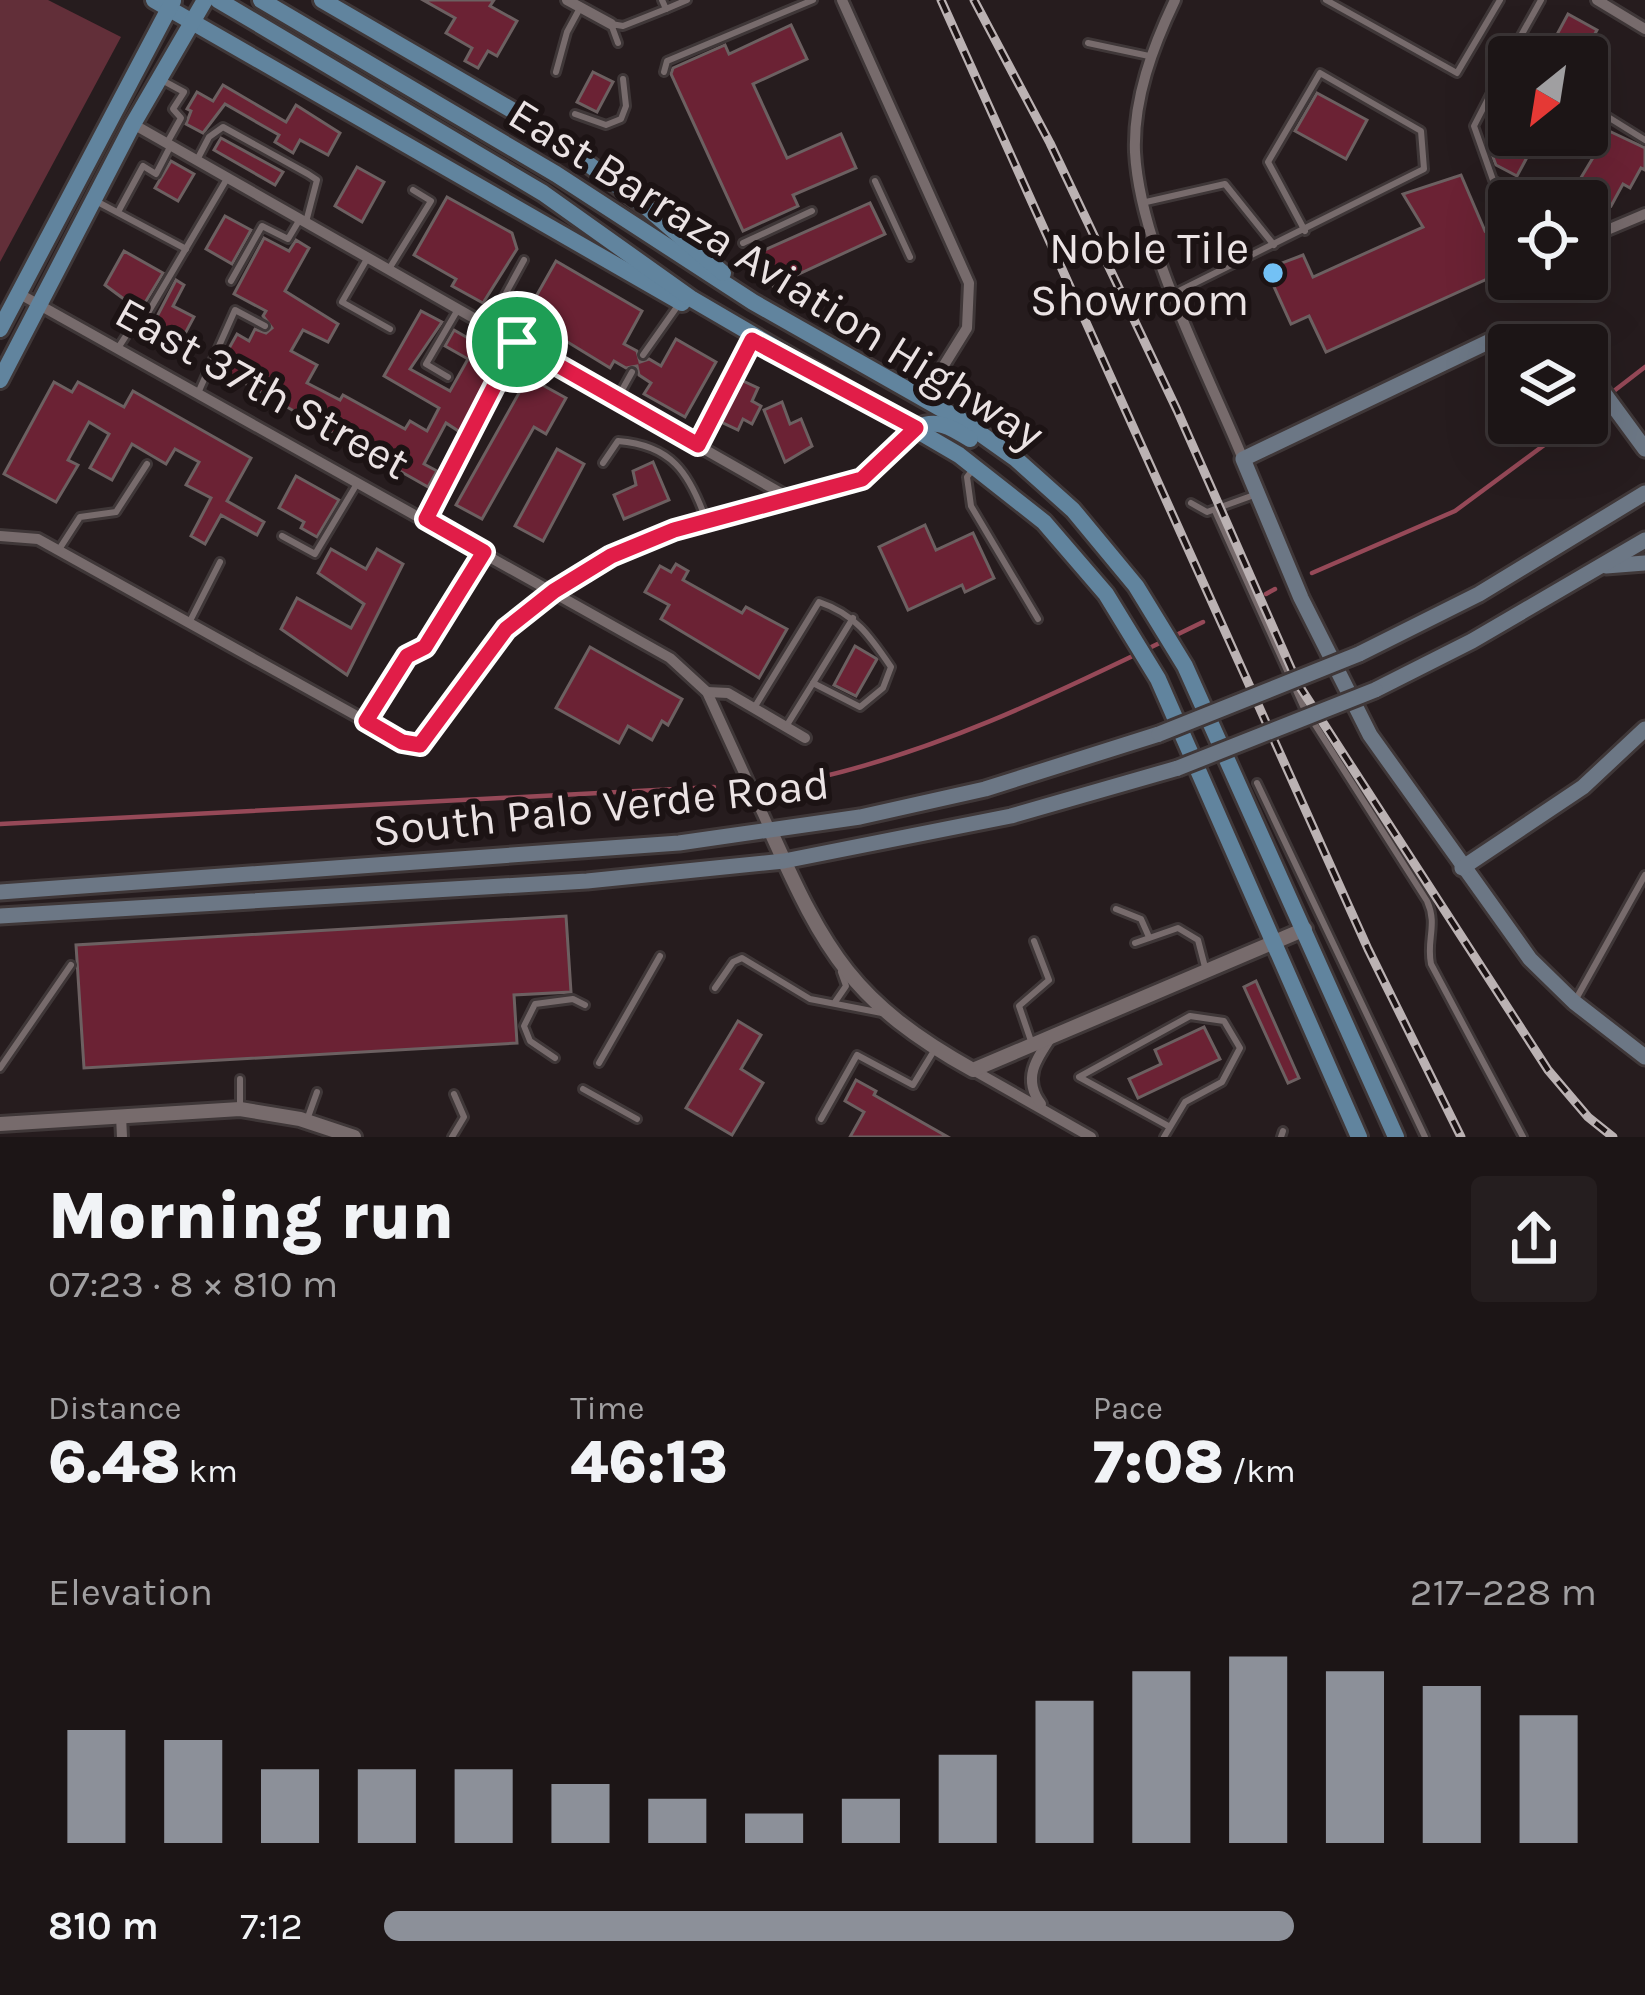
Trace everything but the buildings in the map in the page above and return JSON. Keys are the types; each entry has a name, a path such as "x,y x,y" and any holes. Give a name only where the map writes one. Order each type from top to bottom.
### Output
{"main road":[{"name":"East Barraza Aviation Highway","path":"218,0 544,193 692,299 916,428 975,466 1054,533 1128,626 1158,679 1275,941"},
{"name":"East Barraza Aviation Highway","path":"261,0 988,439 1045,484 1096,535 1154,611 1185,666 1396,1137"},
{"path":"322,0 529,120 646,207 726,276 823,341"},
{"path":"0,328 166,3 199,10 681,302 805,367"},
{"path":"0,380 93,199 199,10"},
{"path":"1488,342 1243,459 1301,598 1370,735 1530,959 1574,1002 1645,1057"},
{"path":"1608,397 1645,449"},
{"path":"916,428 930,422 954,429 1018,471 1071,516 1136,586"},
{"name":"South Palo Verde Road","path":"0,892 679,843 771,832 985,789 1159,734 1359,654 1479,594 1645,493"},
{"name":"South Palo Verde Road","path":"0,916 586,881 784,861 1011,816 1178,768 1375,690 1645,540"},
{"path":"1603,567 1645,562"},
{"path":"1462,868 1583,787 1645,729"},
{"path":"1275,941 1359,1137"}],"street":[{"path":"567,0 611,25"},
{"path":"842,0 969,283 967,328 923,399"},
{"path":"1175,0 1149,56 1135,151 1155,245 1243,459"},
{"path":"1597,0 1645,29"},
{"path":"134,124 788,496"},
{"path":"1608,227 1645,214"},
{"name":"East 37th Street","path":"18,292 670,658 707,692 771,832"},
{"path":"0,536 38,539 411,746 426,741 468,674 506,629 554,591 611,556 706,520 862,479 916,428"},
{"path":"707,692 728,693 805,738"},
{"path":"771,832 808,916 839,965 890,1015 935,1049 1076,1133 1091,1137"},
{"path":"973,1070 1306,929"},
{"path":"1047,1112 1033,1093 1031,1073 1052,1036"},
{"path":"0,1124 240,1109 306,1121 354,1137"},
{"path":"121,1116 122,1137"}],"lane":[{"path":"618,43 611,25 622,26 664,4 687,0"},
{"path":"664,72 667,61 813,0"},
{"path":"1326,0 1457,73 1500,0"},
{"path":"1521,36 1541,0"},
{"path":"556,72 567,32 581,8"},
{"path":"1088,43 1149,56"},
{"path":"1175,293 1306,231 1424,169 1421,131 1320,73 1268,162 1306,231"},
{"path":"118,212 143,166 156,174 181,118 173,110 184,92 160,79"},
{"path":"575,114 606,125 621,119 626,106 622,79"},
{"path":"1488,98 1474,126 1492,180"},
{"path":"1608,117 1645,140"},
{"path":"197,160 209,137 223,128 317,180 303,221 288,239 262,226 231,281"},
{"path":"118,348 135,322 142,323 228,178"},
{"path":"875,181 910,256"},
{"path":"1146,202 1225,184 1274,245"},
{"path":"389,269 431,202 413,190"},
{"path":"93,199 186,250"},
{"path":"743,243 812,211"},
{"path":"368,257 343,302 390,329"},
{"path":"488,326 524,260"},
{"path":"643,355 681,302"},
{"path":"448,377 426,364 458,309"},
{"path":"198,392 235,310 265,326"},
{"path":"698,445 752,340"},
{"path":"426,519 517,342"},
{"path":"617,399 632,372"},
{"path":"603,464 618,441 662,449 694,487 706,520"},
{"path":"58,550 80,517 116,512 147,464"},
{"path":"975,466 967,477 971,506 1038,619"},
{"path":"282,536 315,554 358,482"},
{"path":"1191,503 1215,511 1257,494"},
{"path":"1215,511 1303,706 1427,901 1435,926 1428,950 1431,964 1522,1137"},
{"path":"366,721 407,656 425,647 484,552"},
{"path":"189,623 220,562"},
{"path":"754,708 819,602 853,618 891,667 883,688 860,707 812,683"},
{"path":"787,727 853,618"},
{"path":"1257,783 1425,1137"},
{"path":"1574,1002 1645,875"},
{"path":"1116,909 1141,919 1149,937"},
{"path":"1135,944 1178,928 1198,940 1206,971"},
{"path":"1033,1044 1019,1006 1049,980 1034,941"},
{"path":"598,1063 660,956"},
{"path":"716,988 733,962 742,958 807,998 890,1015"},
{"path":"0,1068 71,965"},
{"path":"832,1004 846,986 839,965"},
{"path":"555,1058 530,1041 524,1026 535,1004 573,999 585,1005"},
{"path":"1164,1137 1170,1127 1185,1102 1222,1082 1240,1048 1224,1021 1190,1016 1078,1077 1170,1127"},
{"path":"820,1119 857,1055 913,1085 935,1049"},
{"path":"240,1079 240,1109"},
{"path":"583,1090 638,1119"},
{"path":"306,1121 317,1093"},
{"path":"452,1137 464,1117 454,1094"}],"shaded area":[{"path":"0,0 48,0 121,37 0,262"}],"waterway":[{"path":"1610,394 1645,367"},
{"path":"1312,573 1455,511 1546,444"},
{"path":"1266,594 1275,589"},
{"path":"803,781 958,734 1203,622"},
{"path":"0,824 714,787"}],"railway":[{"path":"941,0 1368,949 1461,1137"},
{"path":"974,0 1050,143 1177,410 1298,684 1548,1070 1588,1117 1613,1137"}],"place":[{"name":"Noble Tile Showroom","path":"1273,273"}],"route":[{"path":"752,340 916,428 862,479 674,530 611,556 554,591 506,629 468,674 426,741 411,746 366,721 407,656 425,647 484,552 426,519 517,342 698,445 752,340"}]}
